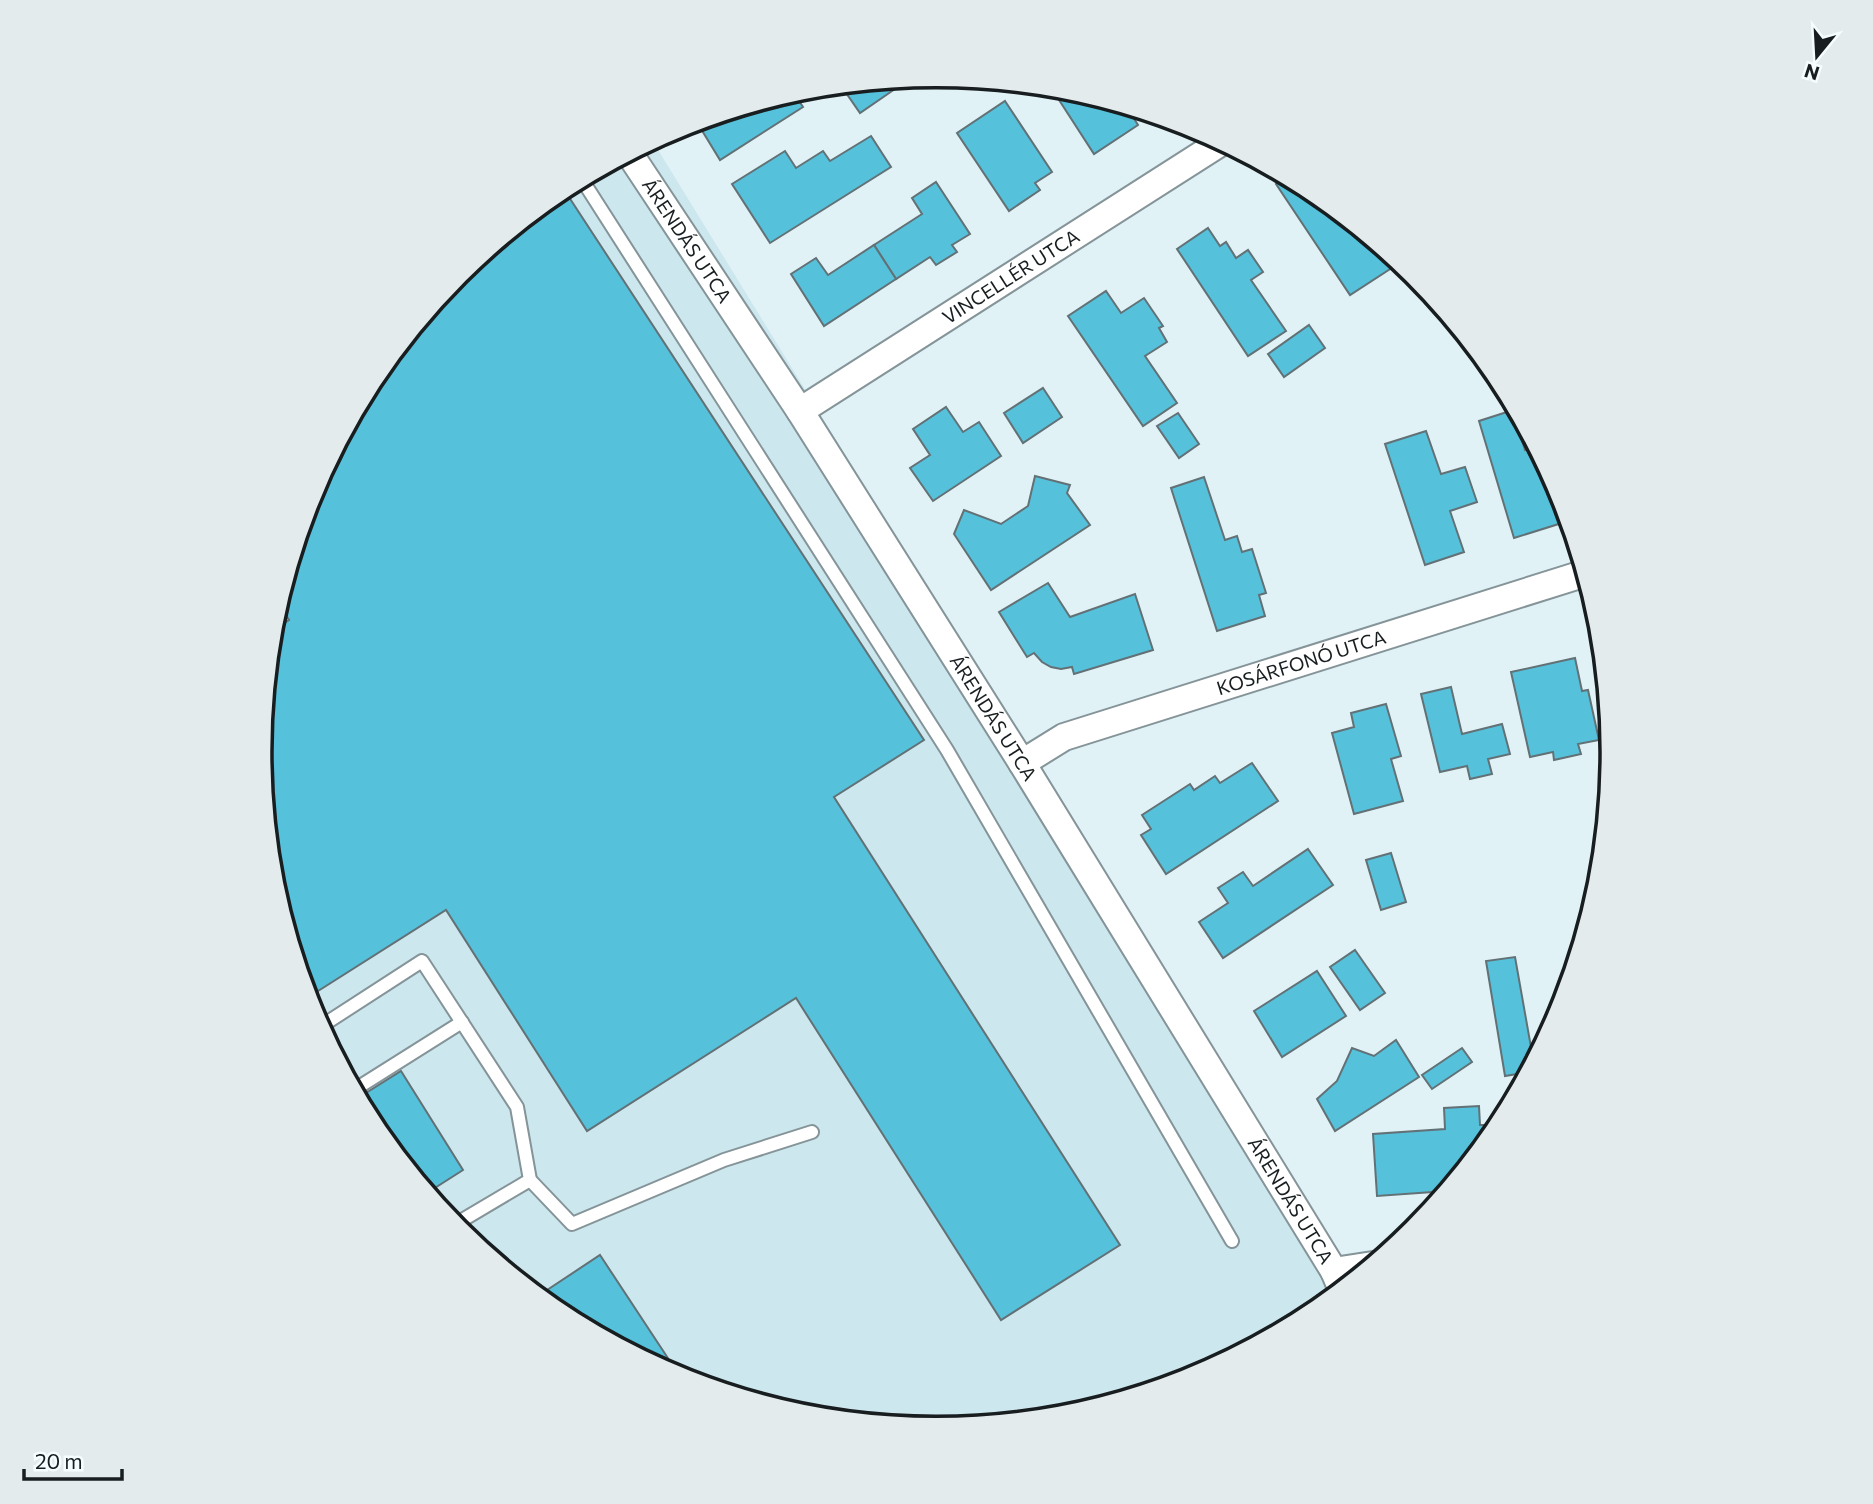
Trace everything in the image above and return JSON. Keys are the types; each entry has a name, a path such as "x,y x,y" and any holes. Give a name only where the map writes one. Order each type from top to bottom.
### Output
{"street":[{"name":"VINCELLÉR UTCA","path":"800,411 1212,148"},
{"name":"ÁRENDÁS UTCA","path":"634,161 800,411 1022,763 1338,1281"},
{"name":"KOSÁRFONÓ UTCA","path":"1022,763 1063,737 1577,576"}],"lane":[{"path":"587,187 947,750 1231,1241"},
{"path":"330,1021 422,961 517,1107 530,1181 572,1224 724,1160 812,1132"},
{"path":"362,1085 462,1023"},
{"path":"464,1219 530,1181"}],"shaded area":[{"path":"658,149 1348,1274 1306,1305 1269,1327 1191,1366 1108,1394 1066,1404 980,1415 936,1416 850,1411 807,1404 765,1394 682,1366 643,1348 567,1305 498,1252 467,1222 409,1157 384,1121 361,1084 323,1006 307,966 285,882 273,795 273,709 278,665 285,622 307,538 341,458 361,420 409,347 437,314 498,252 532,225 567,199"}],"building":[{"path":"895,89 860,113 847,94"},
{"path":"1058,99 1134,118 1138,125 1094,154"},
{"path":"1005,101 1052,172 1035,183 1040,190 1009,211 957,133"},
{"path":"800,102 803,107 720,160 702,131"},
{"path":"871,136 891,167 770,243 732,184 785,151 796,168 823,151 830,161"},
{"path":"936,182 970,234 952,245 957,252 936,265 930,257 896,279 874,245 922,214 912,198"},
{"path":"1278,182 1306,199 1392,268 1350,295 1276,184"},
{"path":"569,198 924,740 834,797 1120,1245 1001,1320 796,998 587,1131 446,910 317,992 307,966 285,882 273,795 273,709 285,623 289,620 286,616 295,580 307,538 323,498 361,420 384,383 409,347 467,282 498,252"},
{"path":"1208,228 1220,246 1226,242 1236,258 1248,250 1263,272 1251,280 1286,331 1248,356 1177,249"},
{"path":"874,245 896,279 824,326 791,274 816,258 828,275"},
{"path":"1106,291 1121,313 1144,298 1163,326 1159,328 1167,342 1145,356 1177,403 1143,426 1068,316"},
{"path":"1309,325 1325,348 1284,377 1268,354"},
{"path":"1043,388 1062,417 1023,443 1004,413"},
{"path":"946,407 963,432 979,422 1001,456 933,501 910,468 930,455 913,429"},
{"path":"1507,412 1525,450 1527,449 1532,458 1560,524 1514,538 1479,421"},
{"path":"1178,413 1199,444 1179,458 1157,426"},
{"path":"1426,431 1441,474 1465,467 1477,502 1450,511 1464,552 1425,565 1385,444"},
{"path":"1035,476 1070,485 1067,493 1090,525 991,590 954,534 964,510 1001,524 1028,506"},
{"path":"1204,477 1225,540 1237,536 1242,552 1252,549 1266,593 1259,595 1265,616 1217,631 1171,488"},
{"path":"1048,583 1070,617 1135,594 1153,650 1074,674 1072,667 1051,667 1034,653 1027,657 999,612"},
{"path":"1575,658 1582,691 1588,690 1599,740 1578,744 1581,754 1554,760 1553,752 1530,757 1511,672"},
{"path":"1451,687 1462,734 1502,724 1510,754 1488,759 1492,774 1470,779 1467,766 1440,772 1421,694"},
{"path":"1386,704 1401,756 1391,759 1403,801 1354,814 1332,733 1354,727 1351,713"},
{"path":"1252,763 1278,801 1166,874 1141,835 1151,829 1142,815 1190,784 1194,790 1215,776 1220,783"},
{"path":"1308,849 1333,885 1223,958 1199,922 1228,903 1218,888 1243,872 1253,886"},
{"path":"1391,853 1406,902 1381,910 1366,860"},
{"path":"1355,950 1385,993 1360,1010 1330,967"},
{"path":"1515,957 1531,1048 1517,1074 1505,1076 1486,961"},
{"path":"1317,971 1346,1016 1282,1057 1254,1011"},
{"path":"1396,1040 1419,1077 1335,1131 1317,1099 1337,1081 1352,1048 1374,1056"},
{"path":"1462,1048 1472,1062 1432,1089 1422,1075"},
{"path":"401,1071 463,1170 435,1188 409,1157 366,1093"},
{"path":"1479,1106 1480,1125 1486,1125 1464,1157 1434,1192 1377,1196 1373,1134 1445,1129 1444,1108"},
{"path":"600,1255 669,1360 604,1327 547,1290"}]}
